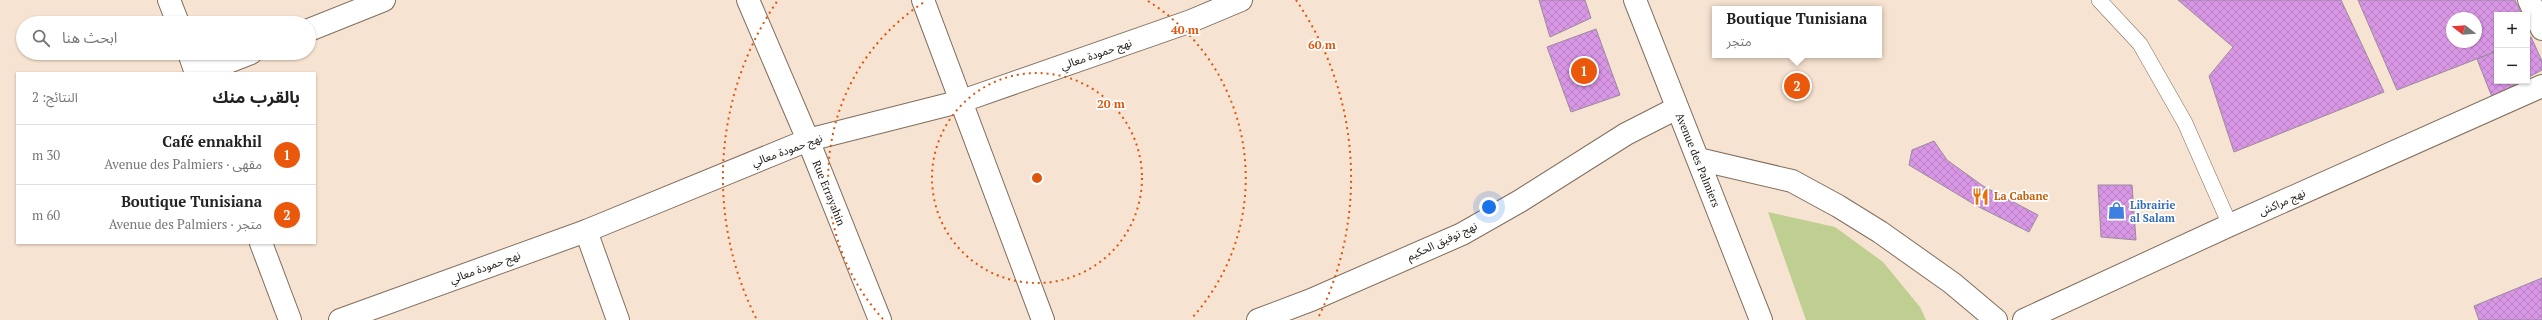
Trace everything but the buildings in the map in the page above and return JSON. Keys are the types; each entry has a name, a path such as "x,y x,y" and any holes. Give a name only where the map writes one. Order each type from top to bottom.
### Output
{"street":[{"path":"169,0 175,16"},
{"path":"316,27 384,0"},
{"name":"Rue Errayahin","path":"748,0 808,140 880,320"},
{"path":"923,0 1043,320"},
{"name":"نهج حمودة معالي","path":"340,320 586,231 808,140 962,101 1191,21 1241,0"},
{"name":"Avenue des Palmiers","path":"1635,0 1761,320"},
{"path":"2529,0 2542,29"},
{"path":"191,60 196,72"},
{"path":"202,72 232,60"},
{"name":"نهج مراكش","path":"2024,320 2230,225 2542,86"},
{"name":"نهج توفيق الحكيم","path":"1258,320 1311,300 1462,234 1520,201 1626,134 1677,108"},
{"path":"1698,159 1792,181 1832,202 1892,240 1952,283 1996,320"},
{"path":"586,231 618,320"},
{"path":"261,244 290,320"}],"lane":[{"path":"2099,0 2140,44 2185,123 2230,225"}],"green space":[{"path":"1768,212 1835,227 1883,262 1920,307 1926,320 1806,320"}],"place":[{"name":"Café ennakhil","path":"1584,71"},
{"name":"Boutique Tunisiana","path":"1797,86"},
{"name":"La Cabane","path":"1981,196"},
{"name":"Librairie al Salam","path":"2117,211"}]}
